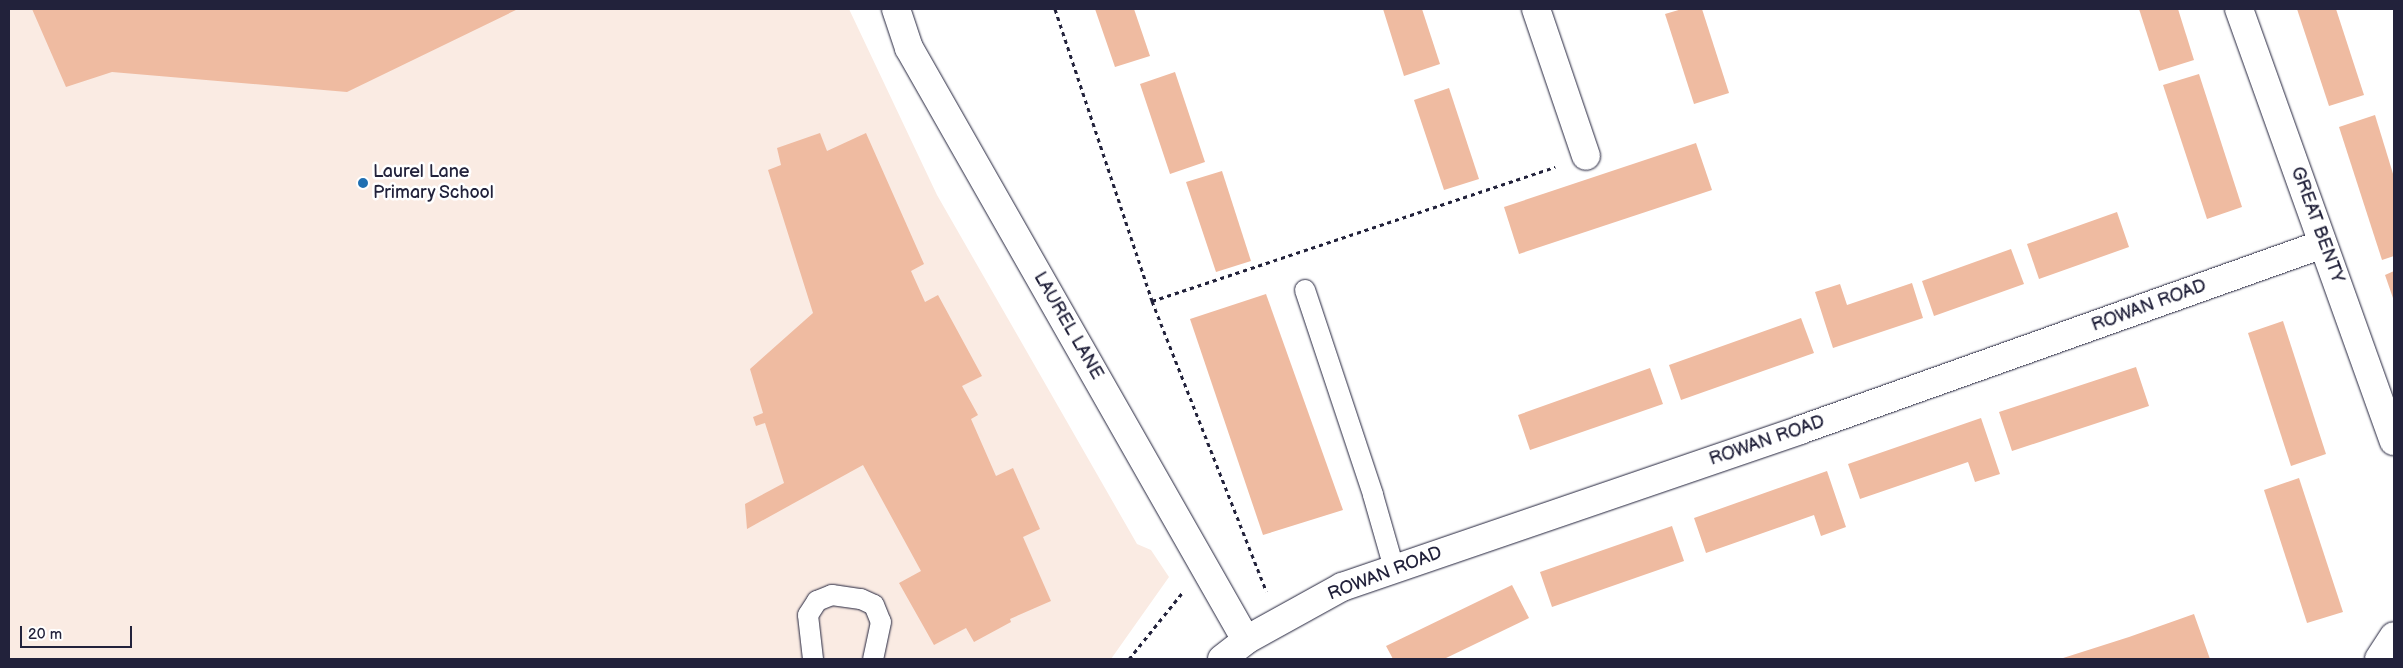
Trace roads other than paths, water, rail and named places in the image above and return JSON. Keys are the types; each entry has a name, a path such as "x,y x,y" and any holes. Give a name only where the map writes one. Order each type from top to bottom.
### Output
{"street":[{"name":"LAUREL LANE","path":"896,9 909,48 1246,640"},
{"path":"1536,9 1586,156"},
{"name":"GREAT BENTY","path":"2239,9 2323,244 2384,376 2394,441"},
{"name":"ROWAN ROAD","path":"1222,659 1246,640 1342,587 1809,426 2323,244"},
{"path":"2379,659 2394,636"}],"lane":[{"path":"1304,290 1373,495 1394,568"},
{"path":"814,659 808,615 817,601 832,595 861,599 874,605 881,622 873,659"}],"place":[{"name":"Laurel Lane Primary School","path":"363,183"}]}
